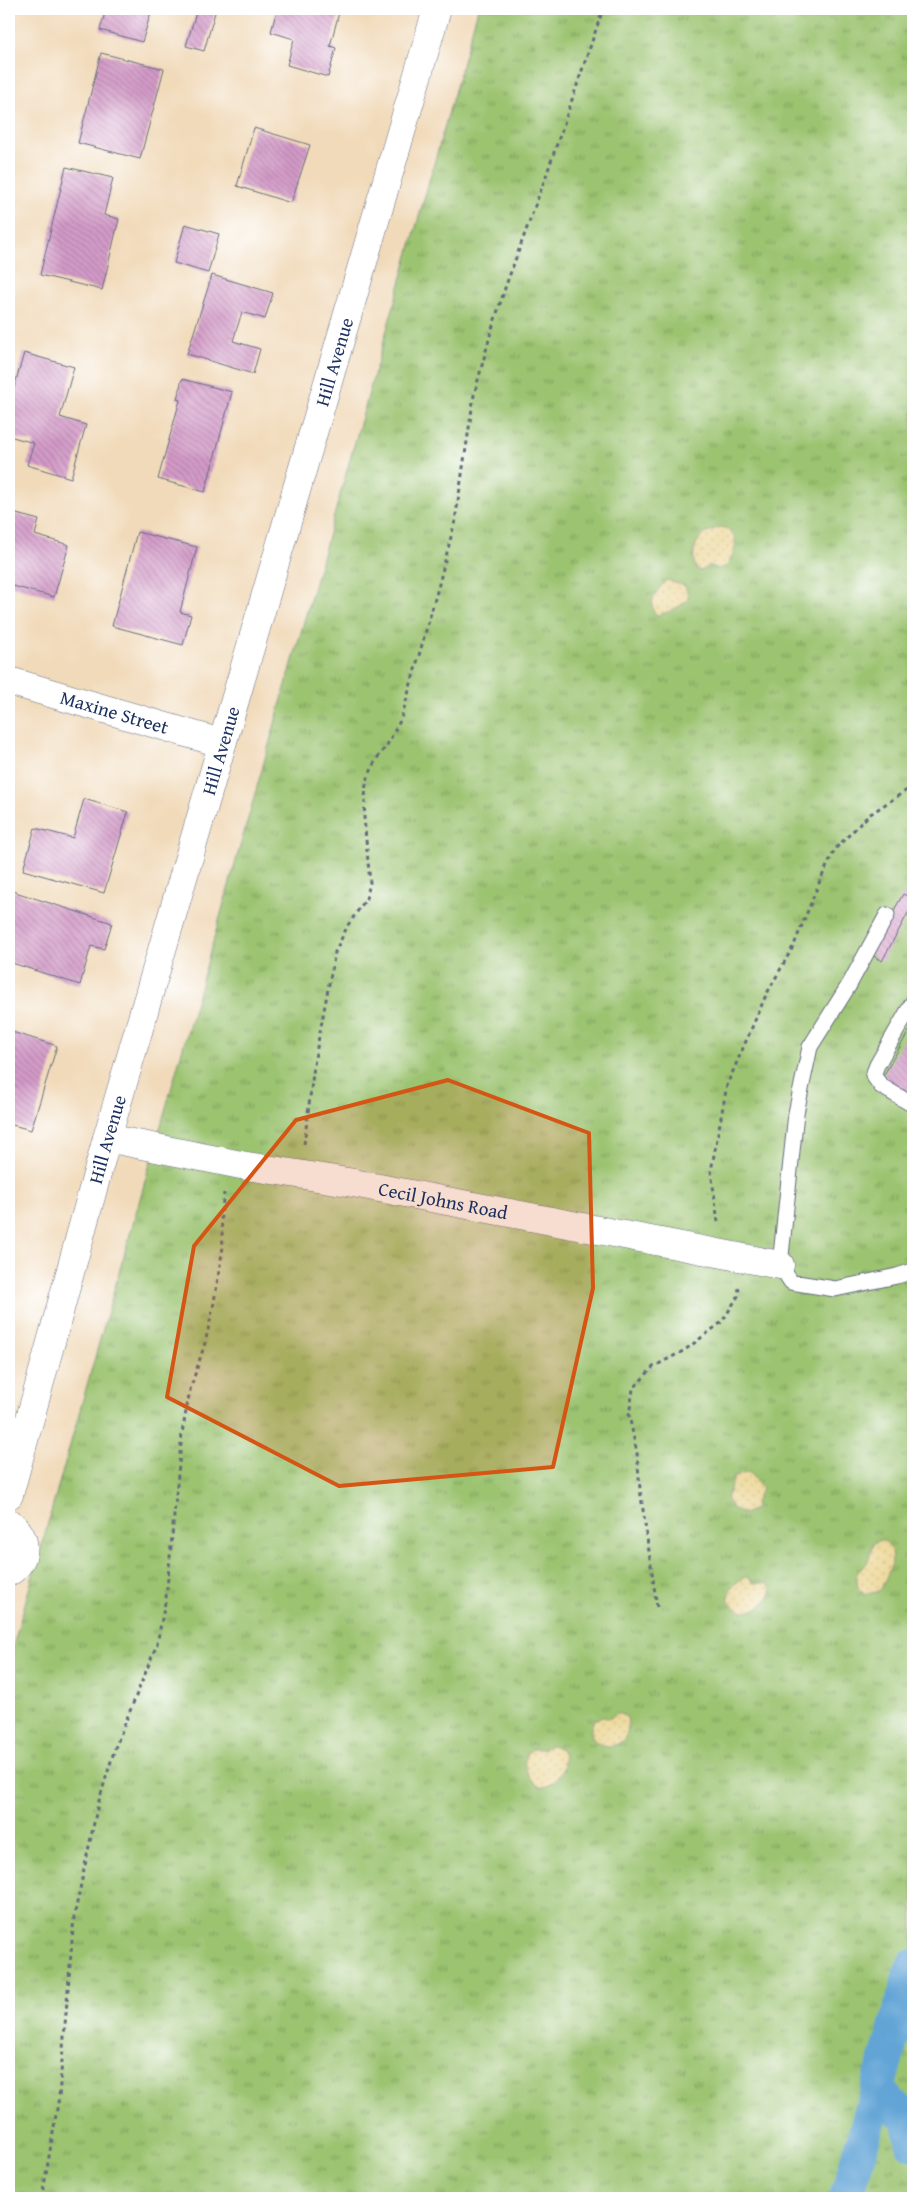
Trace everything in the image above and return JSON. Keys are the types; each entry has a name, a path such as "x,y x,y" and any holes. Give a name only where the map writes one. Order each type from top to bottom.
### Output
{"street":[{"name":"Hill Avenue","path":"9,1495 107,1138 437,9"},
{"name":"Maxine Street","path":"9,681 221,743"},
{"name":"Cecil Johns Road","path":"107,1138 780,1265"},
{"path":"9,1523 22,1536 24,1550 18,1565 9,1572"}],"lane":[{"path":"887,915 849,985 810,1047 796,1113 780,1265 791,1282 835,1289 913,1271"},
{"path":"913,1002 873,1075 881,1086 913,1105"}],"path":[{"path":"301,1174 315,1058 335,952 348,925 366,899 370,883 364,818 366,784 375,761 387,745 401,719 455,521 474,395 491,332 603,9"},
{"path":"657,1607 640,1489 637,1453 629,1415 633,1389 653,1367 684,1350 722,1322 738,1296 740,1270 721,1241 711,1170 728,1085 766,995 794,946 819,883 835,849 869,815 913,786"},
{"path":"42,2198 59,2097 74,1917 98,1804 115,1748 157,1644 166,1598 172,1551 182,1433 190,1390 205,1343 213,1308 223,1246 221,1216 224,1188 242,1165"}],"highlighted area":[{"path":"448,1080 589,1133 593,1288 553,1467 339,1486 167,1397 194,1246 296,1120"}],"green space":[{"path":"478,9 913,9 913,2198 9,2198 9,1660"}],"sand":[{"path":"722,527 735,539 735,549 727,566 718,569 709,565 701,571 696,569 694,553 698,541 708,532"},
{"path":"667,580 685,586 689,598 674,609 657,615 652,606 654,597"},
{"path":"749,1472 762,1489 756,1500 755,1509 744,1514 732,1508 727,1498 734,1477"},
{"path":"880,1540 885,1541 891,1549 892,1564 881,1589 877,1592 866,1594 858,1588 856,1574 868,1562 873,1544"},
{"path":"748,1577 754,1583 768,1583 772,1589 766,1601 758,1608 749,1611 740,1610 733,1606 729,1600 729,1593 735,1584"},
{"path":"617,1713 627,1717 628,1730 624,1739 608,1746 600,1744 593,1739 591,1731 594,1720 603,1717 609,1719"},
{"path":"550,1745 558,1747 563,1753 563,1768 554,1782 548,1786 540,1787 528,1774 525,1759 532,1749 543,1749"}],"building":[{"path":"106,9 152,9 142,42 100,30"},
{"path":"197,9 216,9 204,51 186,46"},
{"path":"277,9 340,9 330,46 336,48 328,77 287,65 294,39 271,32"},
{"path":"101,53 164,69 140,159 78,143"},
{"path":"254,128 310,145 291,203 237,186"},
{"path":"66,167 113,178 104,215 119,219 102,290 40,275"},
{"path":"185,224 219,234 208,273 174,263"},
{"path":"212,275 273,293 265,319 242,312 233,341 260,349 253,374 187,354"},
{"path":"24,353 74,367 60,417 86,425 71,478 27,465 34,443 9,436 9,405"},
{"path":"182,379 232,392 205,492 158,479 180,400 177,399"},
{"path":"9,512 39,520 35,535 69,545 54,597 9,585"},
{"path":"137,532 197,547 180,612 191,615 183,645 112,626"},
{"path":"84,799 128,812 104,893 23,870 35,828 73,838"},
{"path":"9,890 112,923 104,949 91,946 80,985 9,962"},
{"path":"903,894 913,899 913,904 882,961 870,954"},
{"path":"913,1024 913,1095 882,1078"},
{"path":"9,1031 57,1046 31,1130 9,1124"}],"waterway":[{"path":"846,2198 913,1966"},
{"path":"877,2090 908,2120 913,2144"}]}
